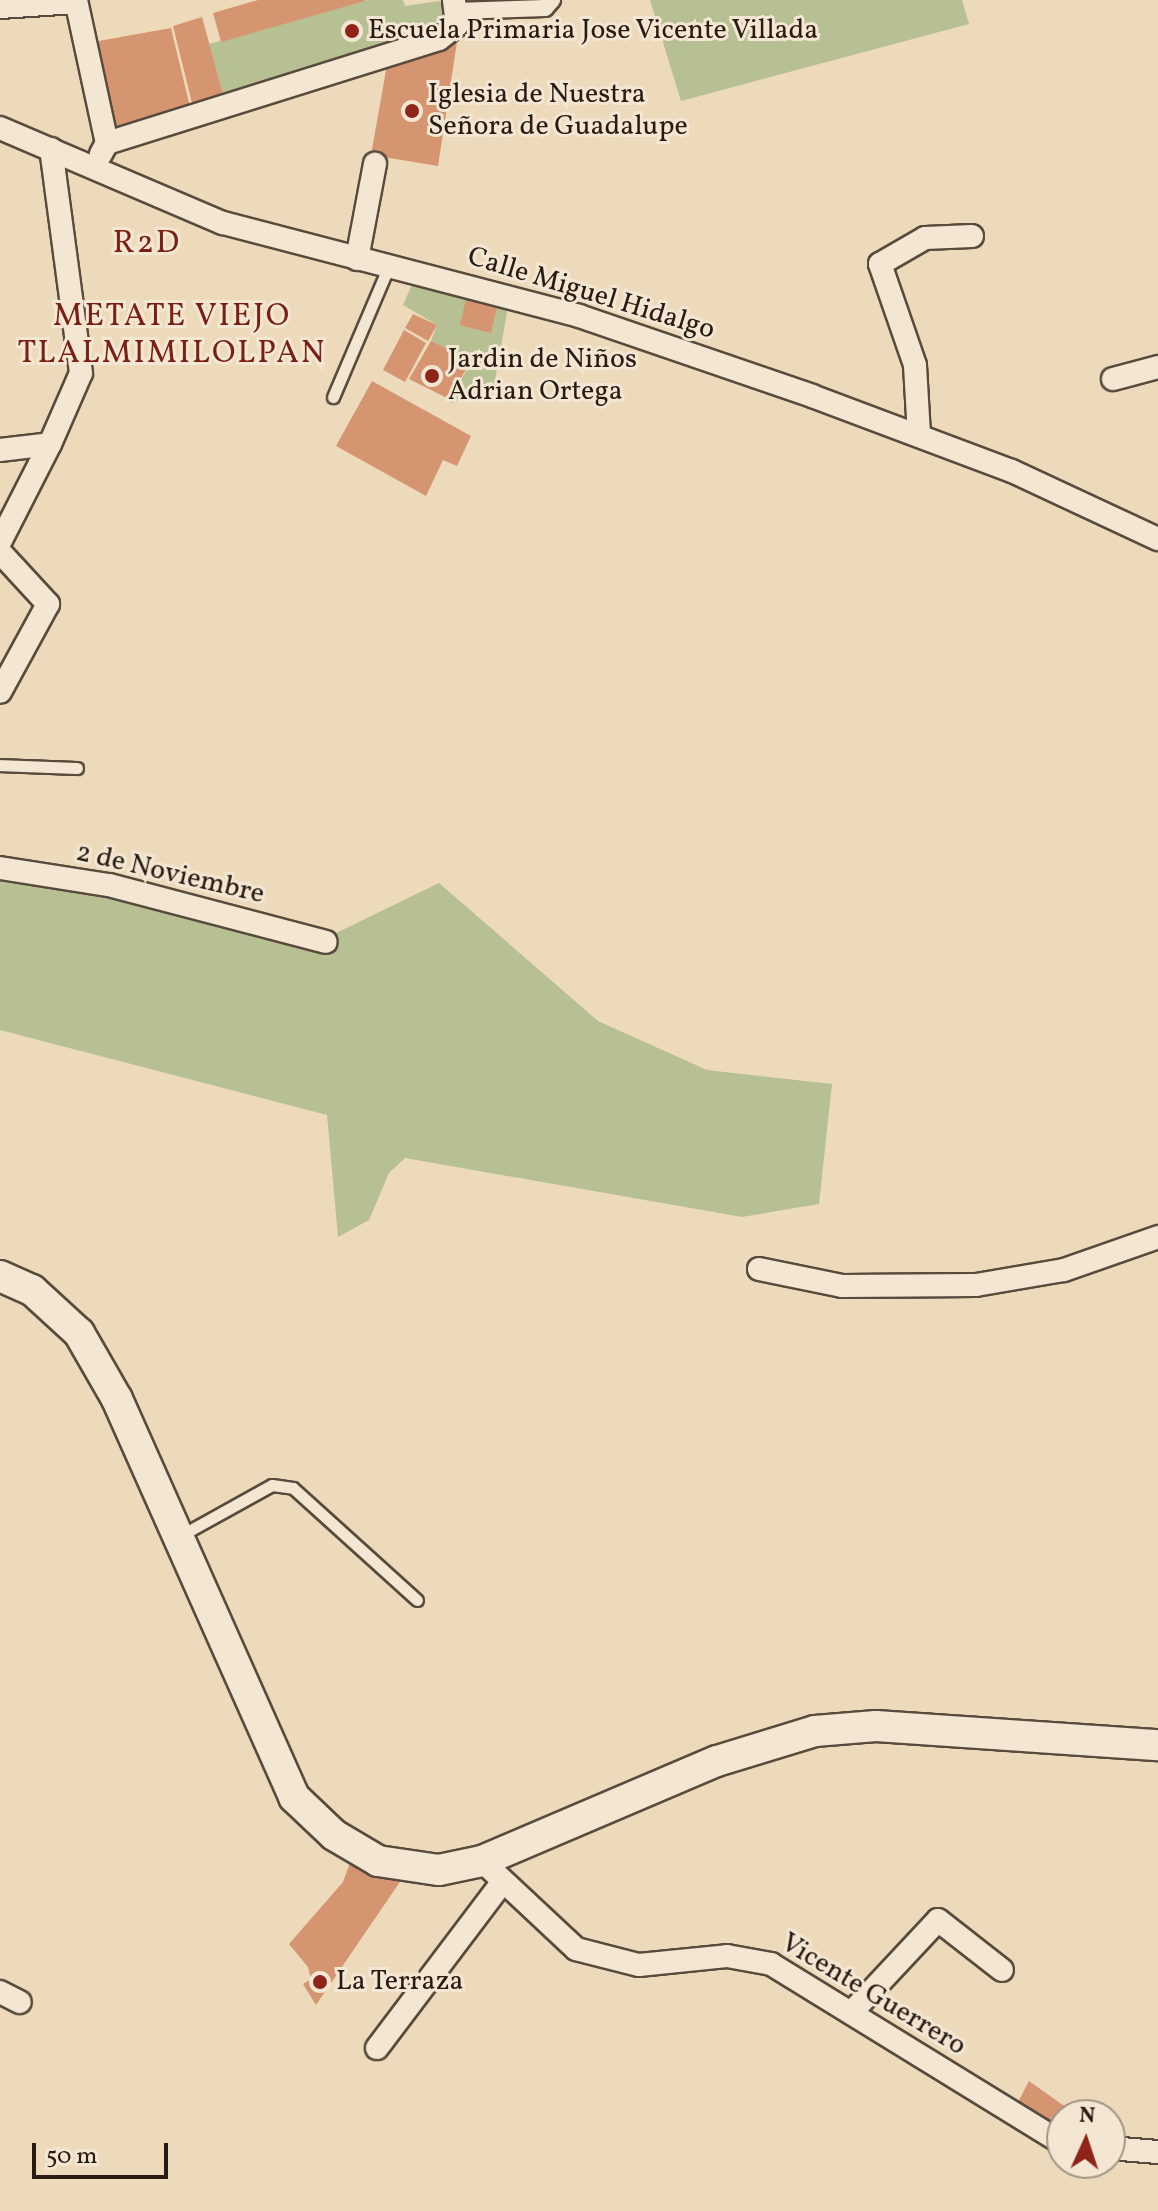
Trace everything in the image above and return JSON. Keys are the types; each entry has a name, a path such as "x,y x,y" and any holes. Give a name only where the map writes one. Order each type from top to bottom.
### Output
{"main road":[{"path":"0,1276 32,1290 79,1333 117,1399 274,1758 311,1816 355,1850 401,1867 439,1870 482,1861 717,1761 815,1731 876,1726 1158,1745"}],"street":[{"path":"107,143 439,39 456,12 545,8 552,0"},
{"path":"0,7 76,1 107,143 95,164"},
{"name":"Calle Miguel Hidalgo","path":"0,128 95,164 223,223 579,316 919,435 1158,539"},
{"path":"0,542 78,391 82,353 51,149"},
{"path":"357,259 375,164"},
{"path":"919,435 915,365 880,264 925,238 972,236"},
{"path":"1113,379 1158,367"},
{"path":"0,450 50,444"},
{"path":"0,552 48,604 0,692"},
{"name":"2 de Noviembre","path":"0,868 109,885 326,942"},
{"path":"759,1269 842,1286 976,1285 1064,1270 1158,1237"},
{"name":"Vicente Guerrero","path":"482,1861 501,1884 576,1949 598,1958 639,1965 760,1960 1046,2133"},
{"path":"377,2048 501,1884"},
{"path":"851,2013 938,1920 1002,1970"},
{"path":"1126,2149 1158,2152"}],"lane":[{"path":"333,397 388,268"},
{"path":"0,765 77,768"},
{"path":"178,1537 272,1485 293,1488 417,1600"}],"green space":[{"path":"368,0 403,0 405,6 446,0 450,15 436,31 224,98 209,44"},
{"path":"650,0 962,0 969,24 681,101"},
{"path":"414,280 467,295 491,332 498,304 508,307 492,397 450,403 471,360 431,341 437,325 403,305"},
{"path":"0,878 332,935 439,883 598,1021 707,1070 832,1084 819,1204 742,1217 405,1158 389,1173 369,1220 338,1237 327,1115 0,1030"}],"building":[{"path":"258,0 365,1 221,42 213,13"},
{"path":"202,17 224,98 193,107 173,26"},
{"name":"Iglesia de Nuestra Señora de Guadalupe","path":"445,22 451,43 457,42 438,166 371,155 388,59 396,56 390,40"},
{"path":"171,28 190,107 113,133 93,42"},
{"path":"467,295 498,304 491,333 460,325"},
{"path":"413,314 437,325 428,341 405,328"},
{"path":"404,330 426,343 405,382 383,370"},
{"path":"431,341 471,360 449,399 409,379"},
{"path":"372,381 471,436 457,466 443,460 426,496 336,446"},
{"path":"353,1854 406,1873 316,2005 303,1984 311,1979 308,1967 289,1944 343,1882"},
{"path":"1029,2081 1054,2099 1046,2099 1046,2124 1016,2106"}],"place":[{"name":"Escuela Primaria Jose Vicente Villada","path":"352,31"},
{"name":"Iglesia de Nuestra Señora de Guadalupe","path":"412,111"},
{"name":"Jardin de Niños Adrian Ortega","path":"432,376"},
{"name":"La Terraza","path":"320,1982"}],"district":[{"name":"R2D","path":"147,244"},
{"name":"METATE VIEJO TLALMIMILOLPAN","path":"172,336"}]}
